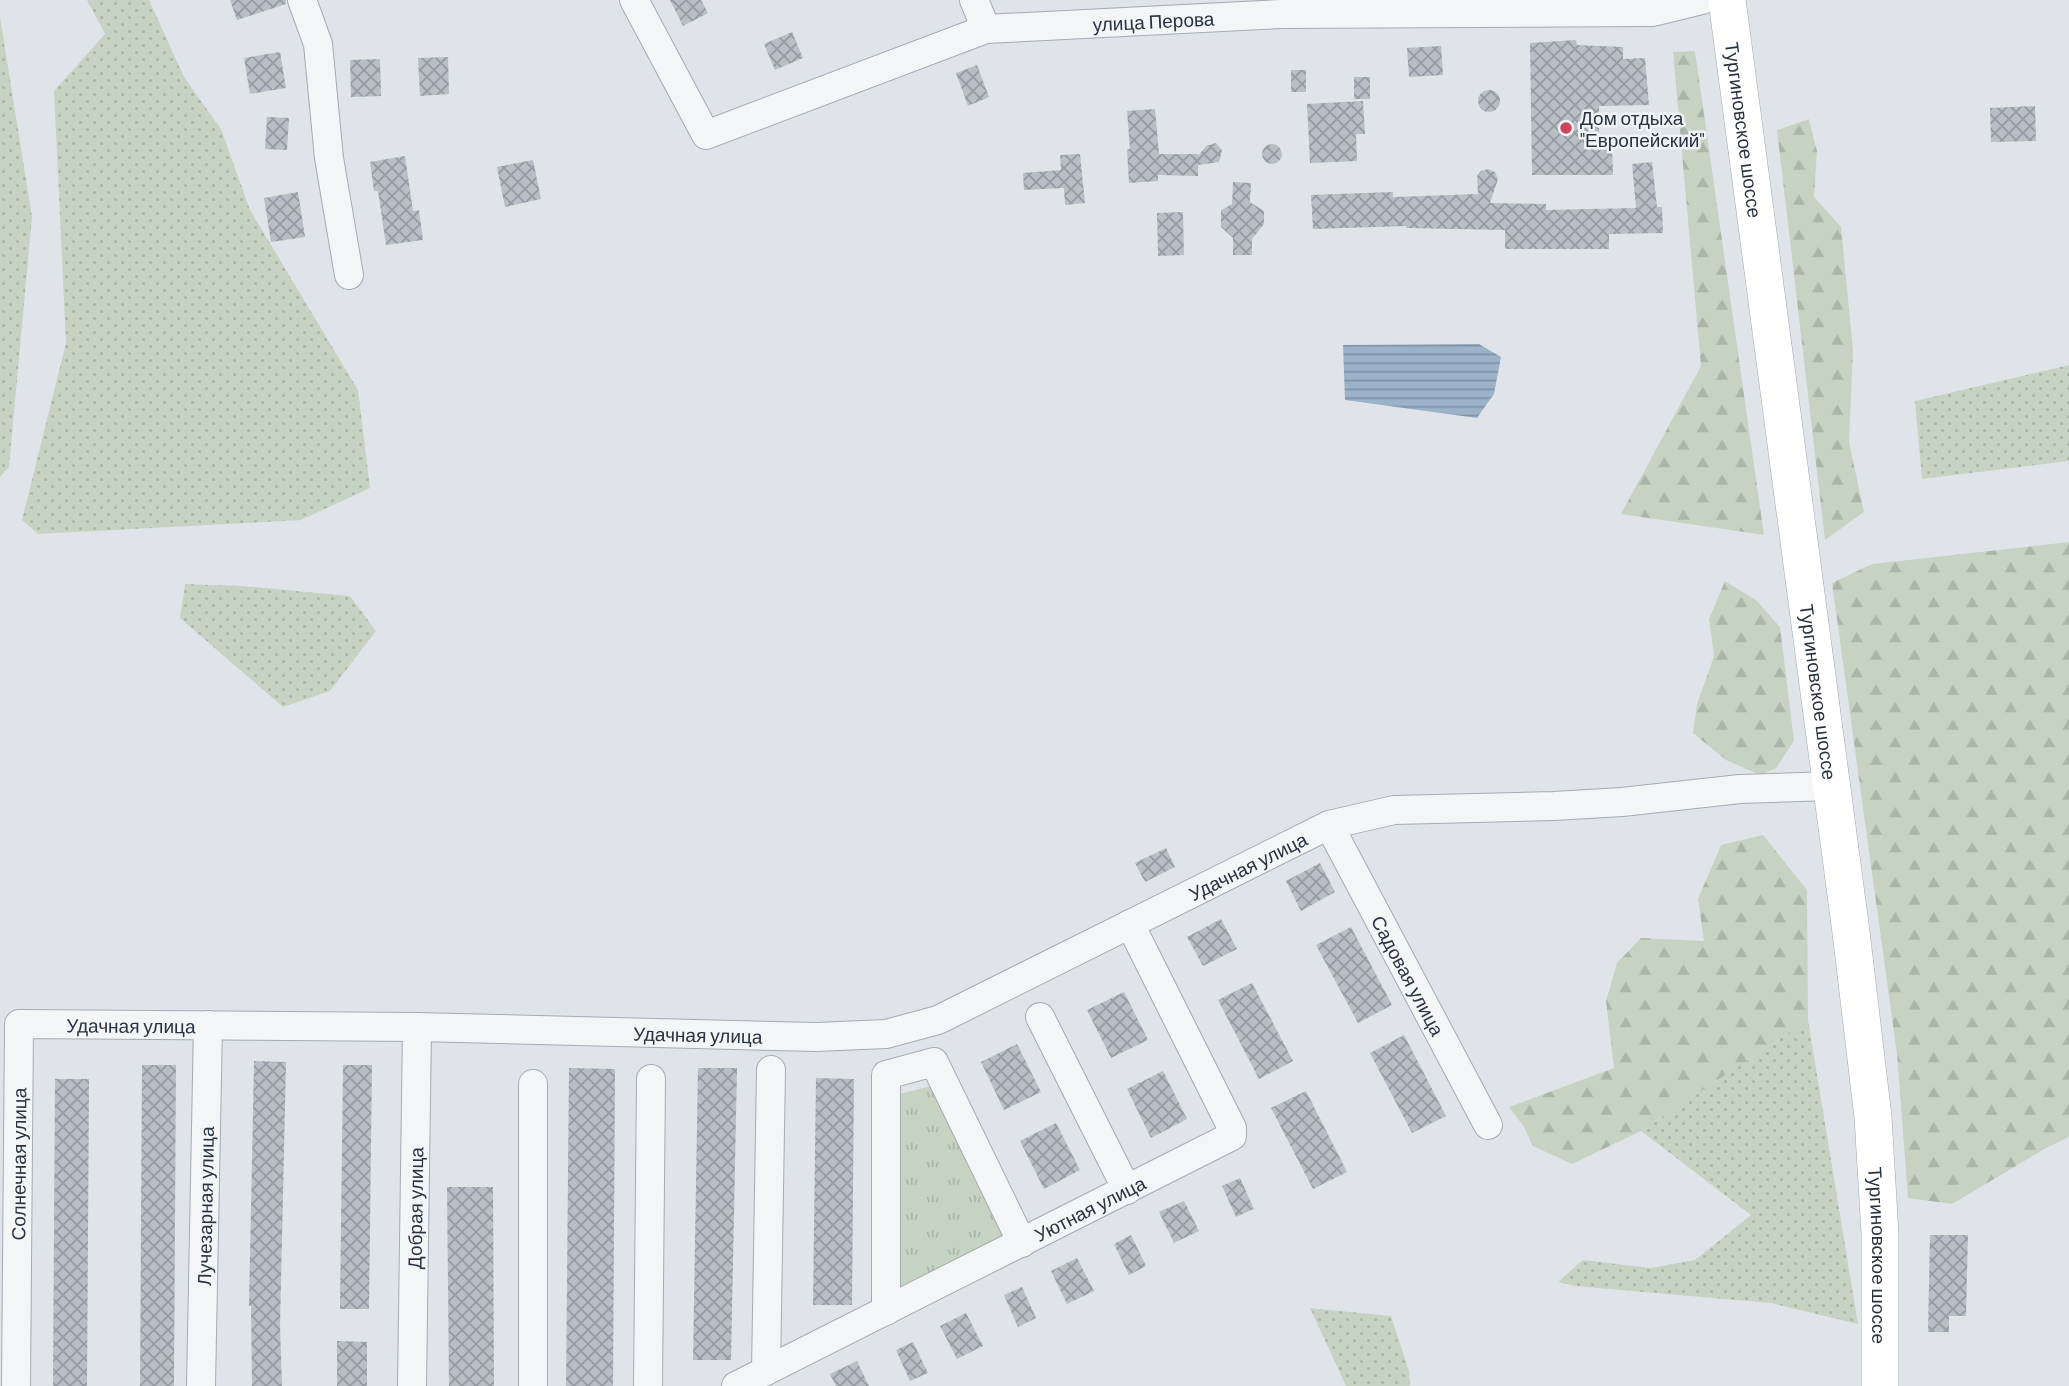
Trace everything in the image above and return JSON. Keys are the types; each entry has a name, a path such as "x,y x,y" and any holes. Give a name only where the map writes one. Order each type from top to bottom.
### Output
{"main road":[{"name":"Тургиновское шоссе","path":"1727,0 1831,786 1876,1158 1880,1234 1880,1386"}],"street":[{"path":"302,0 318,44 329,158 349,275"},
{"name":"улица Перова","path":"634,0 706,135 986,29 1283,7 1653,12 1702,0"},
{"path":"974,0 986,29"},
{"name":"Удачная улица","path":"19,1024 417,1027 816,1037 886,1034 938,1020 1329,825 1394,810 1554,806 1622,802 1740,789 1831,786"},
{"name":"Садовая улица","path":"1329,825 1488,1125"},
{"name":"Уютная улица","path":"736,1386 1232,1136 1129,924"},
{"path":"1040,1017 1127,1191"},
{"name":"Солнечная улица","path":"16,1386 19,1024"},
{"name":"Лучезарная улица","path":"201,1386 208,1025"},
{"name":"Добрая улица","path":"412,1386 417,1027"},
{"path":"886,1311 886,1075 934,1062 1022,1243"},
{"path":"766,1371 771,1070"},
{"path":"648,1386 651,1079"},
{"path":"533,1084 533,1386"}],"green space":[{"path":"87,0 149,0 184,77 221,129 250,210 358,390 370,488 301,520 38,534 22,520 66,343 54,91 105,34"},
{"path":"0,17 32,217 9,467 0,477"},
{"path":"1695,51 1764,535 1621,514 1701,366 1673,52"},
{"path":"1809,119 1817,151 1814,197 1841,227 1853,350 1849,442 1864,512 1825,540 1777,130"},
{"path":"2069,365 2069,461 1922,479 1915,401"},
{"path":"2069,542 2069,1137 1952,1204 1908,1198 1897,1054 1832,583 1872,564"},
{"path":"1725,581 1757,601 1780,627 1794,741 1776,768 1760,775 1726,760 1693,733 1697,704 1714,656 1709,619"},
{"path":"185,584 242,586 350,596 376,631 330,691 283,707 180,618"},
{"path":"1763,835 1807,890 1808,1020 1641,1131 1572,1164 1533,1146 1524,1127 1509,1107 1614,1068 1606,1001 1617,963 1641,938 1704,941 1698,899 1721,845"},
{"path":"1808,1020 1858,1324 1771,1303 1575,1286 1558,1282 1583,1260 1651,1268 1695,1260 1751,1215 1641,1131"},
{"path":"931,1086 1003,1236 998,1250 900,1288 899,1094"},
{"path":"1310,1308 1391,1316 1409,1371 1410,1386 1346,1386"}],"water":[{"path":"1479,344 1501,357 1494,394 1477,418 1345,400 1343,345"}],"building":[{"path":"230,0 286,0 286,4 237,20"},
{"path":"670,0 701,0 708,13 683,26"},
{"path":"792,32 803,58 775,70 764,44"},
{"path":"1576,40 1577,45 1623,47 1623,59 1645,58 1649,105 1599,106 1599,150 1612,149 1613,175 1532,175 1530,43"},
{"path":"1441,46 1443,75 1409,77 1407,48"},
{"path":"280,52 286,88 250,94 244,58"},
{"path":"448,57 449,94 420,96 418,58"},
{"path":"380,59 381,96 351,97 350,60"},
{"path":"977,65 989,97 968,106 956,73"},
{"path":"1291,70 1306,70 1306,92 1291,92"},
{"path":"1354,77 1370,77 1370,99 1354,99"},
{"path":"1489,90 1497,93 1500,101 1497,109 1489,112 1481,109 1478,101 1481,93"},
{"path":"1363,101 1365,134 1356,134 1357,161 1310,163 1307,104"},
{"path":"2035,106 2036,141 1991,142 1990,108"},
{"path":"1155,109 1159,154 1198,156 1206,146 1216,143 1222,150 1219,162 1198,165 1198,176 1158,175 1158,181 1129,183 1127,111"},
{"path":"267,117 289,118 287,150 265,149"},
{"path":"1272,144 1279,147 1282,154 1279,161 1272,164 1265,161 1262,154 1265,147"},
{"path":"1080,154 1085,203 1065,205 1064,188 1024,190 1023,173 1061,170 1060,155"},
{"path":"405,156 413,211 419,210 423,240 386,245 378,191 374,191 370,162"},
{"path":"533,160 541,199 505,207 497,167"},
{"path":"1652,162 1657,207 1662,207 1663,233 1609,234 1609,249 1505,249 1505,230 1406,226 1313,229 1311,195 1393,192 1393,197 1478,194 1477,176 1488,169 1495,172 1498,179 1490,203 1546,204 1546,210 1636,208 1632,164"},
{"path":"1233,182 1251,183 1250,202 1264,211 1264,224 1252,239 1252,255 1233,255 1233,238 1221,227 1221,210 1232,204"},
{"path":"298,192 305,237 271,242 264,198"},
{"path":"1183,212 1184,255 1158,256 1157,213"},
{"path":"1166,848 1175,867 1145,882 1135,863"},
{"path":"1320,863 1335,892 1301,911 1286,881"},
{"path":"1221,919 1237,949 1203,966 1187,937"},
{"path":"1351,927 1392,1005 1358,1023 1316,945"},
{"path":"1252,983 1293,1061 1259,1079 1218,1000"},
{"path":"1124,992 1148,1040 1111,1058 1087,1010"},
{"path":"1404,1035 1446,1116 1412,1133 1370,1053"},
{"path":"1017,1044 1041,1092 1004,1110 981,1062"},
{"path":"254,1061 286,1062 280,1327 282,1386 252,1386 249,1306"},
{"path":"142,1065 176,1065 174,1386 140,1386"},
{"path":"343,1065 372,1065 369,1309 340,1309"},
{"path":"569,1068 615,1069 613,1386 566,1386"},
{"path":"698,1068 737,1068 731,1360 693,1360"},
{"path":"1163,1071 1187,1119 1151,1138 1127,1089"},
{"path":"816,1078 854,1079 852,1305 813,1305"},
{"path":"55,1079 89,1079 87,1386 53,1386"},
{"path":"1306,1091 1347,1172 1313,1189 1271,1108"},
{"path":"1056,1123 1080,1170 1044,1189 1020,1141"},
{"path":"1240,1178 1254,1209 1236,1217 1222,1186"},
{"path":"447,1187 493,1187 494,1386 449,1386"},
{"path":"1184,1201 1199,1231 1174,1243 1159,1212"},
{"path":"1131,1235 1146,1266 1129,1275 1114,1244"},
{"path":"1930,1235 1968,1235 1966,1316 1949,1316 1949,1332 1928,1332"},
{"path":"1077,1258 1094,1291 1067,1304 1051,1271"},
{"path":"1022,1287 1036,1318 1018,1327 1004,1295"},
{"path":"966,1313 983,1346 957,1359 940,1326"},
{"path":"337,1341 367,1342 367,1386 337,1386"},
{"path":"913,1342 928,1373 910,1381 896,1350"},
{"path":"857,1361 869,1386 836,1386 830,1374"}],"place":[{"name":"Дом отдыха \"Европейский\"","path":"1566,128"}]}
